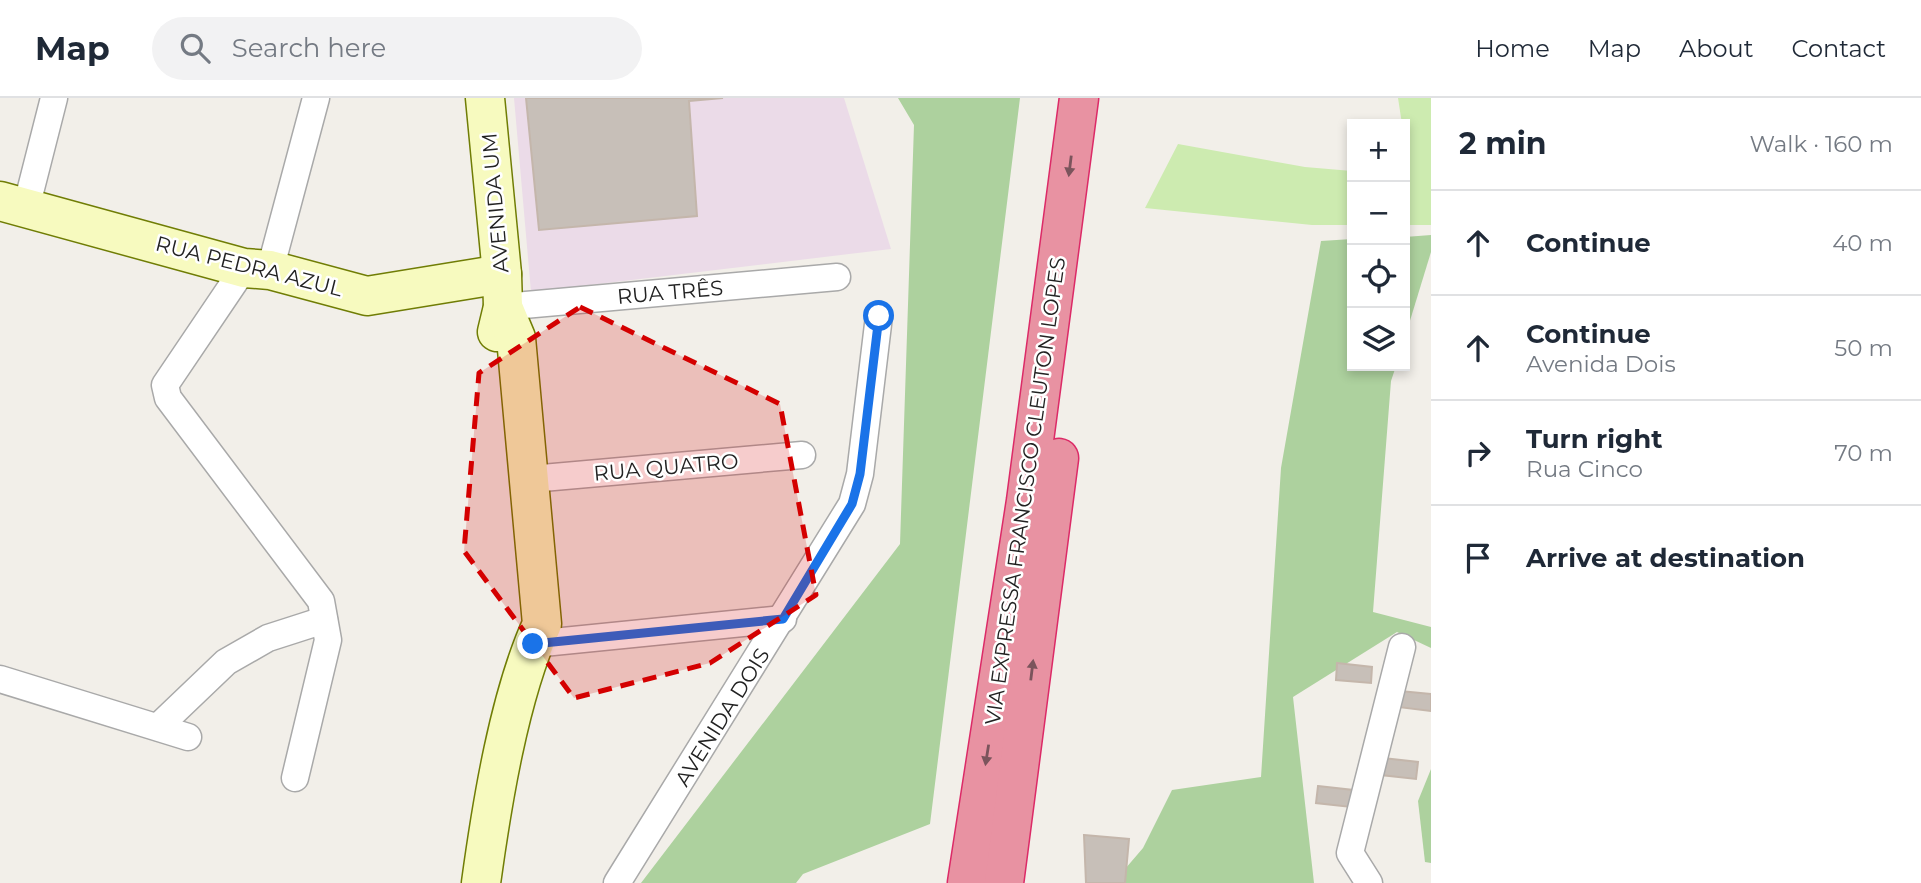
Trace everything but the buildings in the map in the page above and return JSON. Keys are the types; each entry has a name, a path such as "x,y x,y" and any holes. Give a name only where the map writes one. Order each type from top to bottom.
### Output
{"highway":[{"name":"VIA EXPRESSA FRANCISCO CLEUTON LOPES","path":"967,883 1026,501 1079,98"},
{"name":"VIA EXPRESSA FRANCISCO CLEUTON LOPES","path":"1004,883 1105,98"}],"street":[{"path":"13,204 54,98"},
{"path":"295,778 328,640 321,601 168,398 165,385 257,269 316,98"},
{"name":"AVENIDA UM","path":"485,98 502,291"},
{"name":"RUA PEDRA AZUL","path":"13,204 367,296 502,291"},
{"name":"RUA TRÊS","path":"502,291 837,277"},
{"path":"481,883 490,816 531,650 542,624 531,479 516,338 502,291"},
{"path":"502,291 495,342 531,650"},
{"name":"AVENIDA DOIS","path":"617,883 852,504 860,474 879,316"},
{"name":"RUA QUATRO","path":"531,479 802,454"},
{"path":"531,650 783,619"},
{"path":"158,727 226,662 268,638 324,620"},
{"path":"1369,883 1350,853 1402,647"},
{"path":"0,679 188,737"}],"highlighted area":[{"path":"580,307 780,404 816,595 710,663 574,698 464,551 479,373"}],"shaded area":[{"path":"514,98 844,98 891,249 531,292"}],"green space":[{"path":"898,98 1020,98 930,824 803,874 796,883 641,883 900,544 914,125"},
{"path":"1398,98 1431,98 1431,225 1410,225 1410,119 1401,119"},
{"path":"1178,144 1305,167 1347,171 1347,225 1312,225 1145,208"},
{"path":"1431,235 1431,252 1410,321 1410,245 1410,237"},
{"path":"1347,239 1347,371 1394,371 1391,381 1373,612 1431,627 1431,648 1397,632 1293,697 1314,883 1113,883 1143,848 1172,790 1261,777 1281,468 1321,241"},
{"path":"1431,769 1431,863 1425,862 1418,801"}],"route":[{"path":"533,644 783,619 852,504 860,474 879,316"}]}
